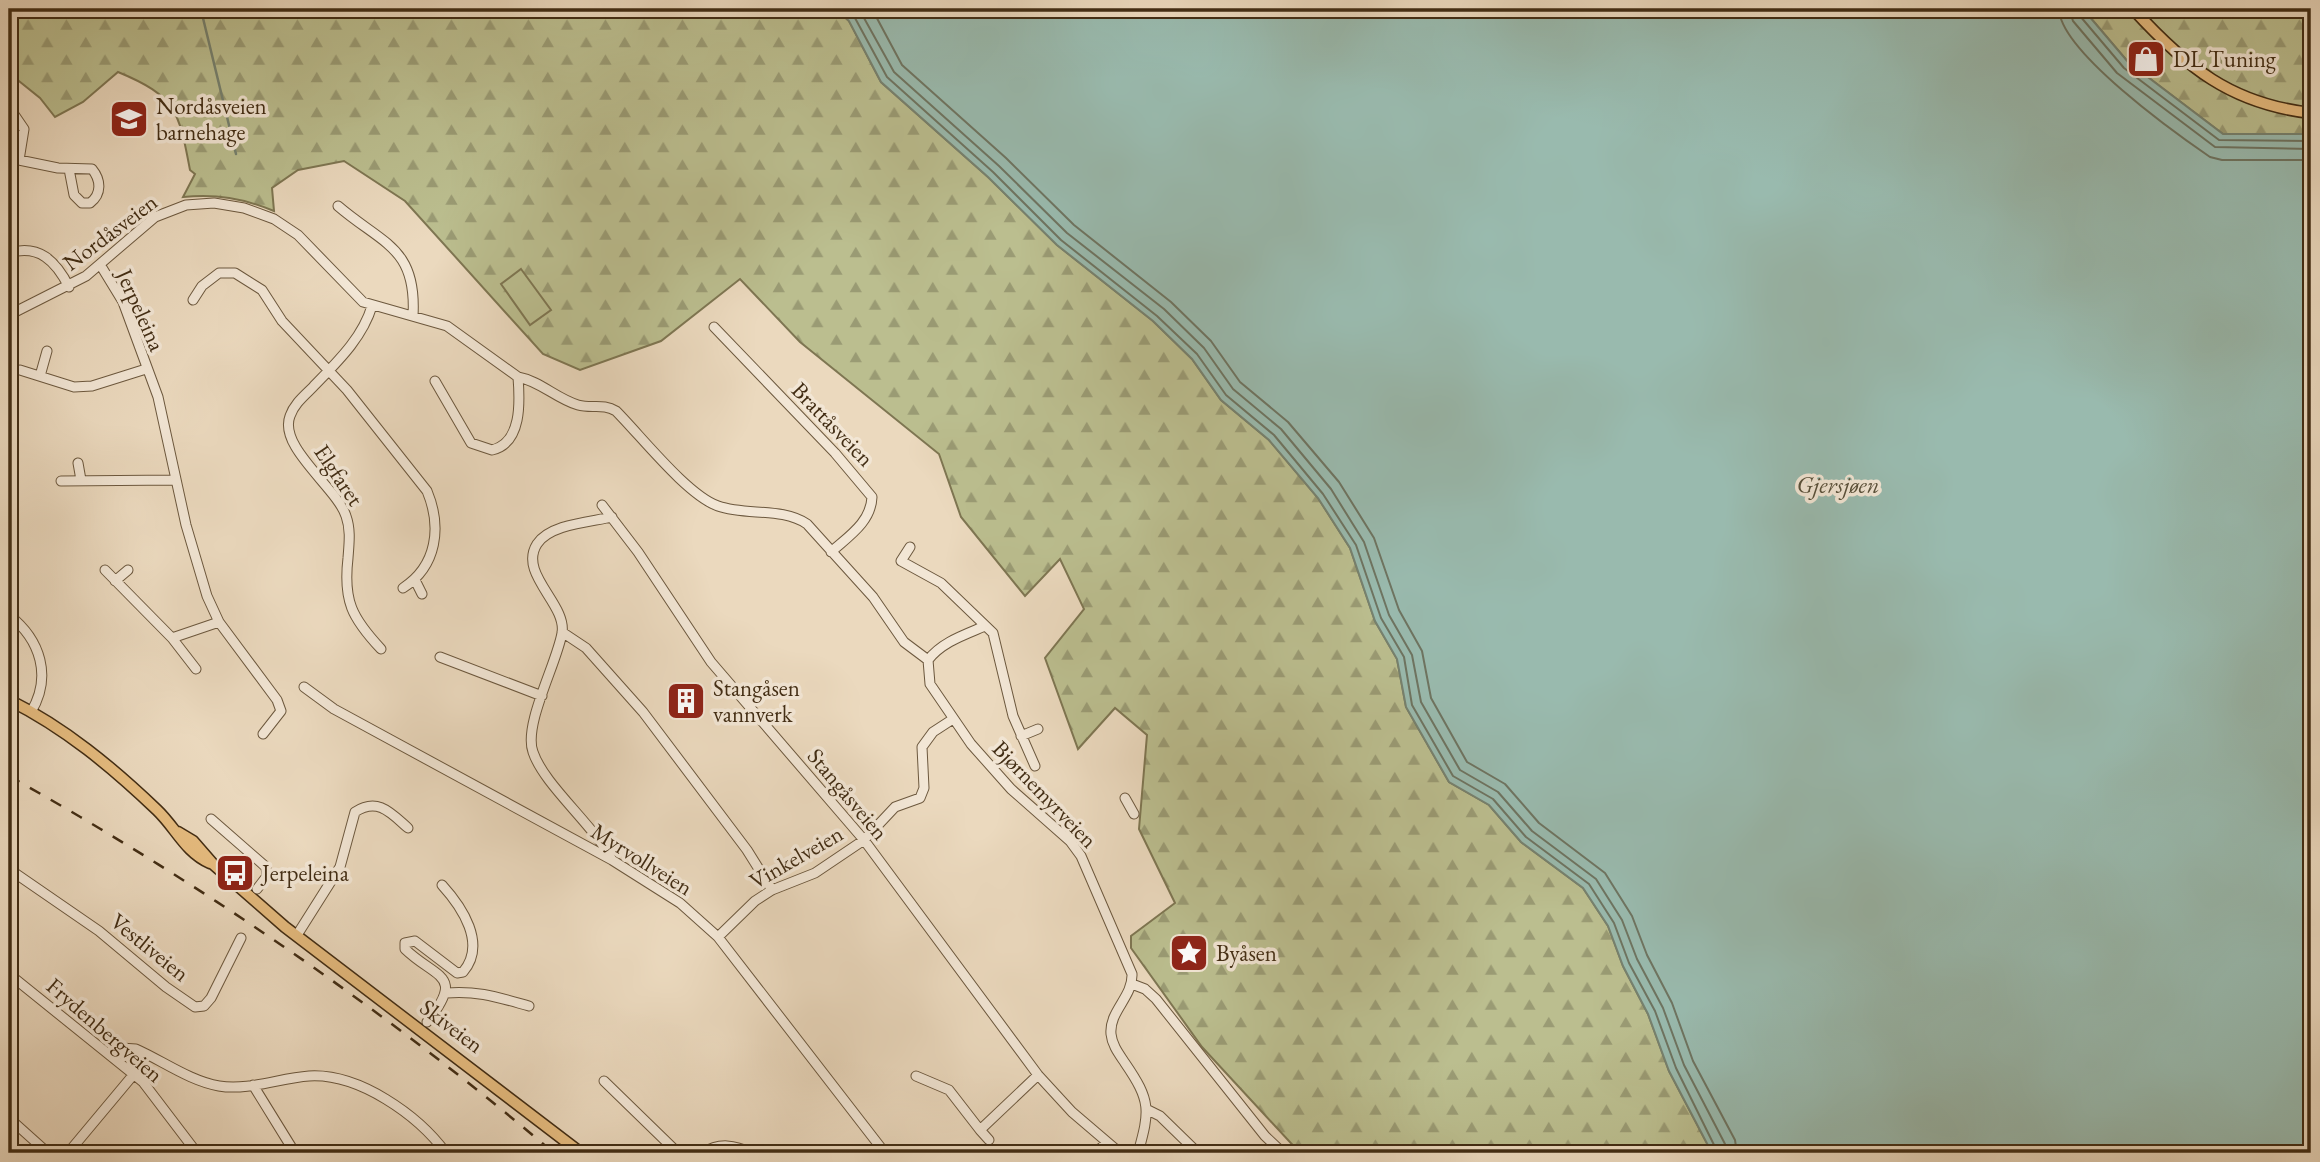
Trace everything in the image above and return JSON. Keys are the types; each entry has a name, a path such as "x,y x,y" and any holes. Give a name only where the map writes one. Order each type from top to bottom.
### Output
{"main road":[{"path":"2133,9 2176,53 2221,87 2254,102 2311,113"},
{"name":"Skiveien","path":"9,700 95,755 178,832 192,852 212,864 297,935 581,1153"}],"street":[{"path":"9,107 24,129 14,159 69,169"},
{"name":"Nordåsveien","path":"9,315 69,287 101,266 143,226 173,208 200,203 228,205 261,213 286,227 308,245 345,287 372,306 413,316 461,334 518,377"},
{"path":"338,206 372,230 403,261 413,284 413,316"},
{"path":"9,253 29,250 43,254 56,265 69,287"},
{"name":"Jerpeleina","path":"101,266 123,302 160,405 198,572 219,622 277,700 281,711 263,734"},
{"path":"193,300 202,286 219,273 235,273 262,290 282,321 328,371 427,491 433,505 433,553 415,580 403,588"},
{"path":"192,280 202,286"},
{"name":"Elgfaret","path":"372,306 353,344 295,405 288,419 288,430 297,449 346,513 349,528 346,574 349,605 355,620 381,649"},
{"name":"Brattåsveien","path":"714,327 835,453 872,498 871,510 865,520 831,552"},
{"path":"40,376 47,351"},
{"name":"Jerpeleina","path":"20,370 74,387 92,386 146,369"},
{"path":"435,381 467,438 477,447 492,450 507,443 515,430 518,377 529,379 557,397 577,405 609,406 704,499 736,511 795,517 807,524 873,597 904,642 928,660 942,645 985,626"},
{"path":"78,463 81,480"},
{"path":"61,481 176,480"},
{"name":"Stangåsveien","path":"602,505 638,552 711,662 864,841 1038,1075 1072,1112 1120,1153"},
{"path":"612,517 566,527 543,537 535,549 535,568 557,612 562,632 541,696 530,741 541,769 602,842 612,860"},
{"name":"Bjørnemyrveien","path":"910,547 901,561 941,583 995,638 1013,716 1035,766"},
{"path":"115,581 128,569"},
{"path":"105,570 172,638 196,669"},
{"path":"415,580 422,594"},
{"path":"9,615 26,631 41,663 42,689 31,712"},
{"path":"172,638 219,622"},
{"path":"372,639 381,632"},
{"path":"562,632 586,648 643,712 758,866 772,890"},
{"path":"440,657 541,696"},
{"name":"Bjørnemyrveien","path":"928,660 930,684 989,767 1070,841 1081,856 1128,958 1132,984"},
{"name":"Myrvollveien","path":"304,687 334,709 387,740 612,860 680,903 718,937 885,1153"},
{"name":"Vinkelveien","path":"718,937 755,901 772,890 815,873 864,841 895,807 920,798 925,788 922,747 933,732 953,719"},
{"name":"Bjørnemyrveien","path":"1021,736 1038,729"},
{"path":"1125,797 1133,814"},
{"path":"297,935 340,867 355,812 370,805 379,805 408,828"},
{"path":"211,819 266,867 267,877 257,890"},
{"name":"Vestliveien","path":"9,869 99,931 166,987 195,1007 208,1002 241,938"},
{"name":"Skiveien","path":"427,1022 446,993 441,976 415,958 404,946 406,940 415,941 457,972 463,972 469,964 471,932 466,914 442,885"},
{"name":"Frydenbergveien","path":"9,974 134,1074 197,1153"},
{"path":"1138,1153 1148,1110 1140,1086 1112,1037 1112,1022 1132,984 1146,989 1156,999 1265,1136 1283,1153"},
{"name":"Skiveien","path":"446,993 469,991 494,995 529,1006"},
{"path":"110,1054 121,1048 136,1049 205,1083 229,1087 311,1076 350,1083 405,1114 425,1129 446,1153"},
{"path":"68,1153 134,1074"},
{"path":"980,1130 1038,1075"},
{"path":"916,1076 949,1090 989,1140"},
{"path":"604,1081 678,1153"},
{"path":"253,1085 295,1153"},
{"path":"1148,1110 1160,1116 1198,1153"},
{"path":"9,1118 48,1153"},
{"path":"1096,1153 1107,1142"},
{"path":"703,1153 715,1146 727,1145 752,1153"}],"green space":[{"path":"9,9 836,9 849,21 881,82 988,177 1057,245 1153,321 1192,359 1221,400 1269,440 1318,498 1350,548 1375,621 1397,659 1406,707 1449,782 1489,805 1521,842 1583,888 1608,926 1623,966 1648,1014 1669,1071 1712,1153 1300,1153 1202,1047 1131,948 1131,936 1175,903 1139,829 1147,735 1115,708 1078,749 1045,658 1084,609 1060,559 1025,596 961,517 939,454 800,342 740,279 661,341 580,370 543,354 405,201 344,161 298,170 272,188 274,211 229,198 183,197 195,174 190,170 178,119 172,108 152,89 118,72 83,102 55,117 40,98 9,73"},
{"path":"2083,9 2311,9 2311,134 2223,134 2128,62"},
{"path":"521,269 551,310 530,325 501,284"}],"water":[{"name":"Gjersjøen","path":"836,9 2083,9 2128,62 2223,134 2311,134 2311,1153 1712,1153 1669,1071 1648,1014 1623,966 1608,926 1583,888 1521,842 1489,805 1449,782 1406,707 1397,659 1375,621 1350,548 1318,498 1269,440 1221,400 1192,359 1153,321 1057,245 988,177 881,82 849,21"}],"waterway":[{"path":"205,9 202,14 236,154"}],"railway":[{"path":"9,776 152,860 290,951 425,1049 554,1153"}],"place":[{"name":"DL Tuning","path":"2146,59"},
{"name":"Nordåsveien barnehage","path":"129,119"},
{"name":"Stangåsen vannverk","path":"686,701"},
{"name":"Jerpeleina","path":"235,873"},
{"name":"Byåsen","path":"1189,953"}]}
